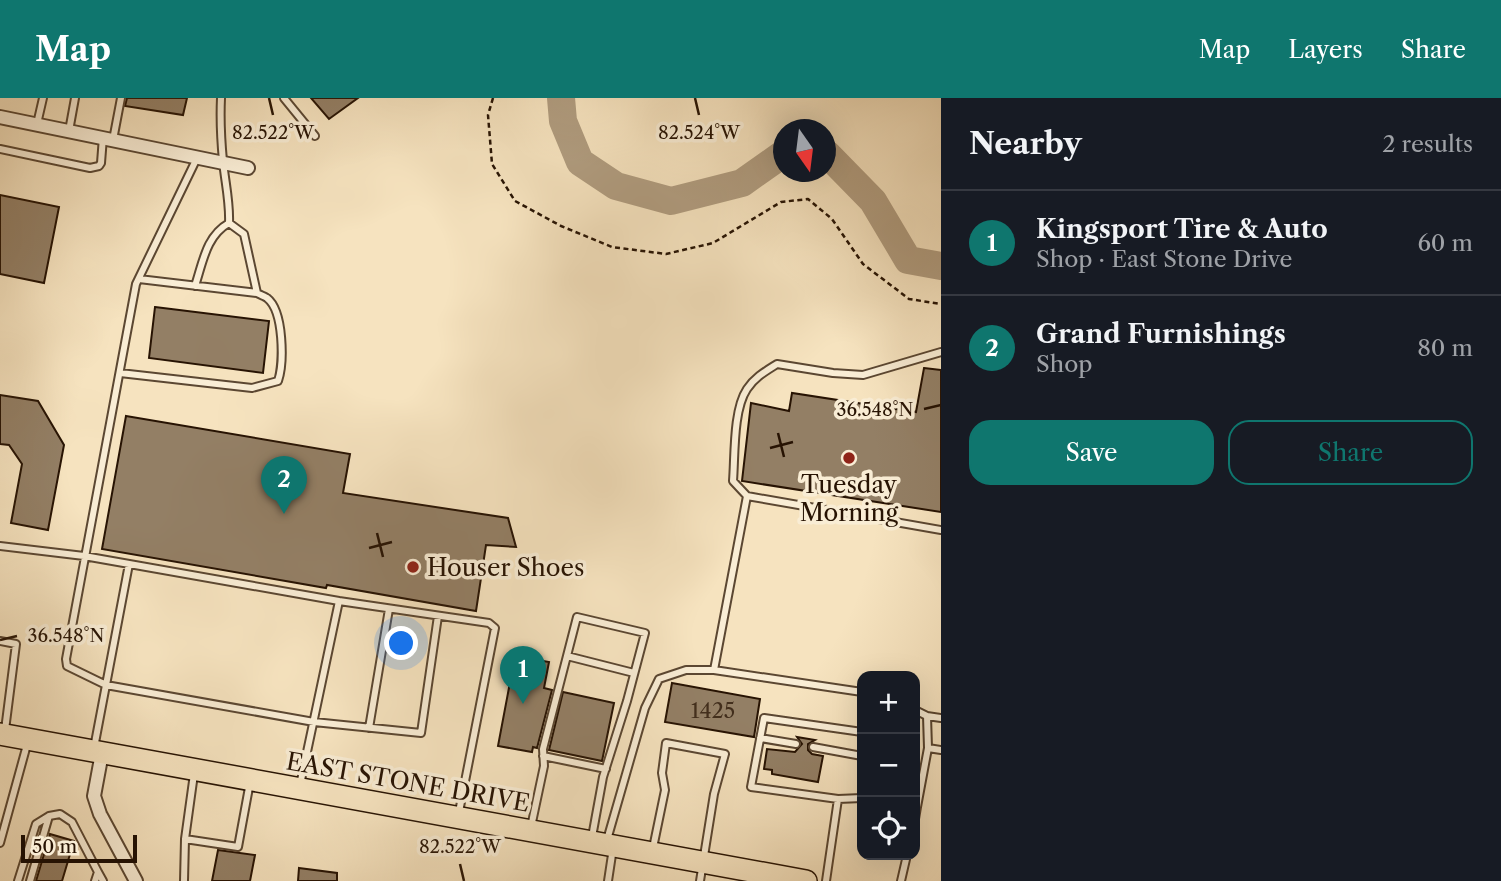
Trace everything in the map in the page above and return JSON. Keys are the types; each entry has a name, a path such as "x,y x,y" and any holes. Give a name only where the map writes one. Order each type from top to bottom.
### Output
{"highway":[{"name":"EAST STONE DRIVE","path":"2,735 652,853 701,872 803,881"}],"street":[{"path":"0,117 248,168"},
{"path":"97,752 94,796 100,814 136,881"}],"lane":[{"path":"37,124 43,98"},
{"path":"69,131 75,98"},
{"path":"0,149 90,169 99,166 121,98"},
{"path":"221,98 229,223"},
{"path":"284,98 315,136"},
{"path":"198,156 139,279 84,556 67,666 106,685 314,722 421,733 438,616"},
{"path":"195,286 209,243 218,230 229,223"},
{"path":"229,223 244,234 257,293"},
{"path":"120,373 252,388 278,381 282,371 278,316 267,298 257,293 139,279"},
{"path":"941,352 863,374 833,373 777,364 759,376 746,390 739,412 733,481 747,496 941,530"},
{"path":"714,670 747,496"},
{"path":"0,546 84,556 339,601 489,623 495,628 458,818"},
{"path":"97,752 106,685 129,564"},
{"path":"299,789 339,601"},
{"path":"369,728 389,608"},
{"path":"530,831 544,765 543,749 577,617 645,633 606,769 603,844 607,881"},
{"path":"0,642 16,644 2,735"},
{"path":"567,656 634,673"},
{"path":"603,844 645,708 659,679 686,670 714,670 857,691"},
{"path":"920,712 941,718"},
{"path":"918,797 928,748 927,716"},
{"path":"857,731 764,718 751,787 838,799 857,798"},
{"path":"760,738 796,744"},
{"path":"0,843 29,740"},
{"path":"652,853 664,790 662,773 666,743 725,754 714,794 701,872"},
{"path":"813,747 857,755"},
{"path":"928,748 941,750"},
{"path":"543,756 606,769"},
{"path":"184,881 185,839 195,770"},
{"path":"185,839 238,847 250,780"},
{"path":"826,881 838,799"},
{"path":"18,881 36,824 49,816 60,814 72,822 103,881"},
{"path":"30,881 49,816"},
{"path":"901,881 906,860"},
{"path":"95,881 98,872"}],"path":[{"path":"493,98 488,115 492,164 515,201 561,226 612,247 666,254 713,243 781,202 808,199 832,219 863,264 909,299 941,304"}],"building":[{"path":"127,98 187,98 183,115 125,106"},
{"path":"311,98 358,98 329,119"},
{"path":"0,195 59,207 44,283 0,274"},
{"path":"155,307 269,321 263,373 149,358"},
{"path":"924,368 941,370 941,512 742,481 751,403 789,411 792,393 916,412"},
{"path":"0,395 38,401 64,445 48,530 11,523 22,464 9,445 0,444"},
{"path":"126,416 350,454 343,493 508,518 516,547 486,545 476,611 102,549"},
{"path":"515,656 549,662 544,688 552,690 537,748 533,747 532,752 498,746"},
{"path":"672,683 760,699 754,737 665,722"},
{"path":"563,692 614,703 602,761 549,750"},
{"path":"797,737 815,740 808,744 808,750 812,754 823,756 818,782 772,774 772,770 764,769 767,749 795,752 802,744"},
{"path":"50,834 74,841 62,881 36,881"},
{"path":"218,850 255,855 250,881 212,881"},
{"path":"299,868 337,873 337,881 298,881"}],"waterway":[{"path":"561,98 563,121 580,162 616,186 671,201 742,183 773,161"},
{"path":"836,163 873,201 908,260 941,266"}],"place":[{"name":"Tuesday Morning","path":"849,458"},
{"name":"Grand Furnishings","path":"284,514"},
{"name":"Houser Shoes","path":"413,567"},
{"name":"Kingsport Tire & Auto","path":"523,704"}]}
